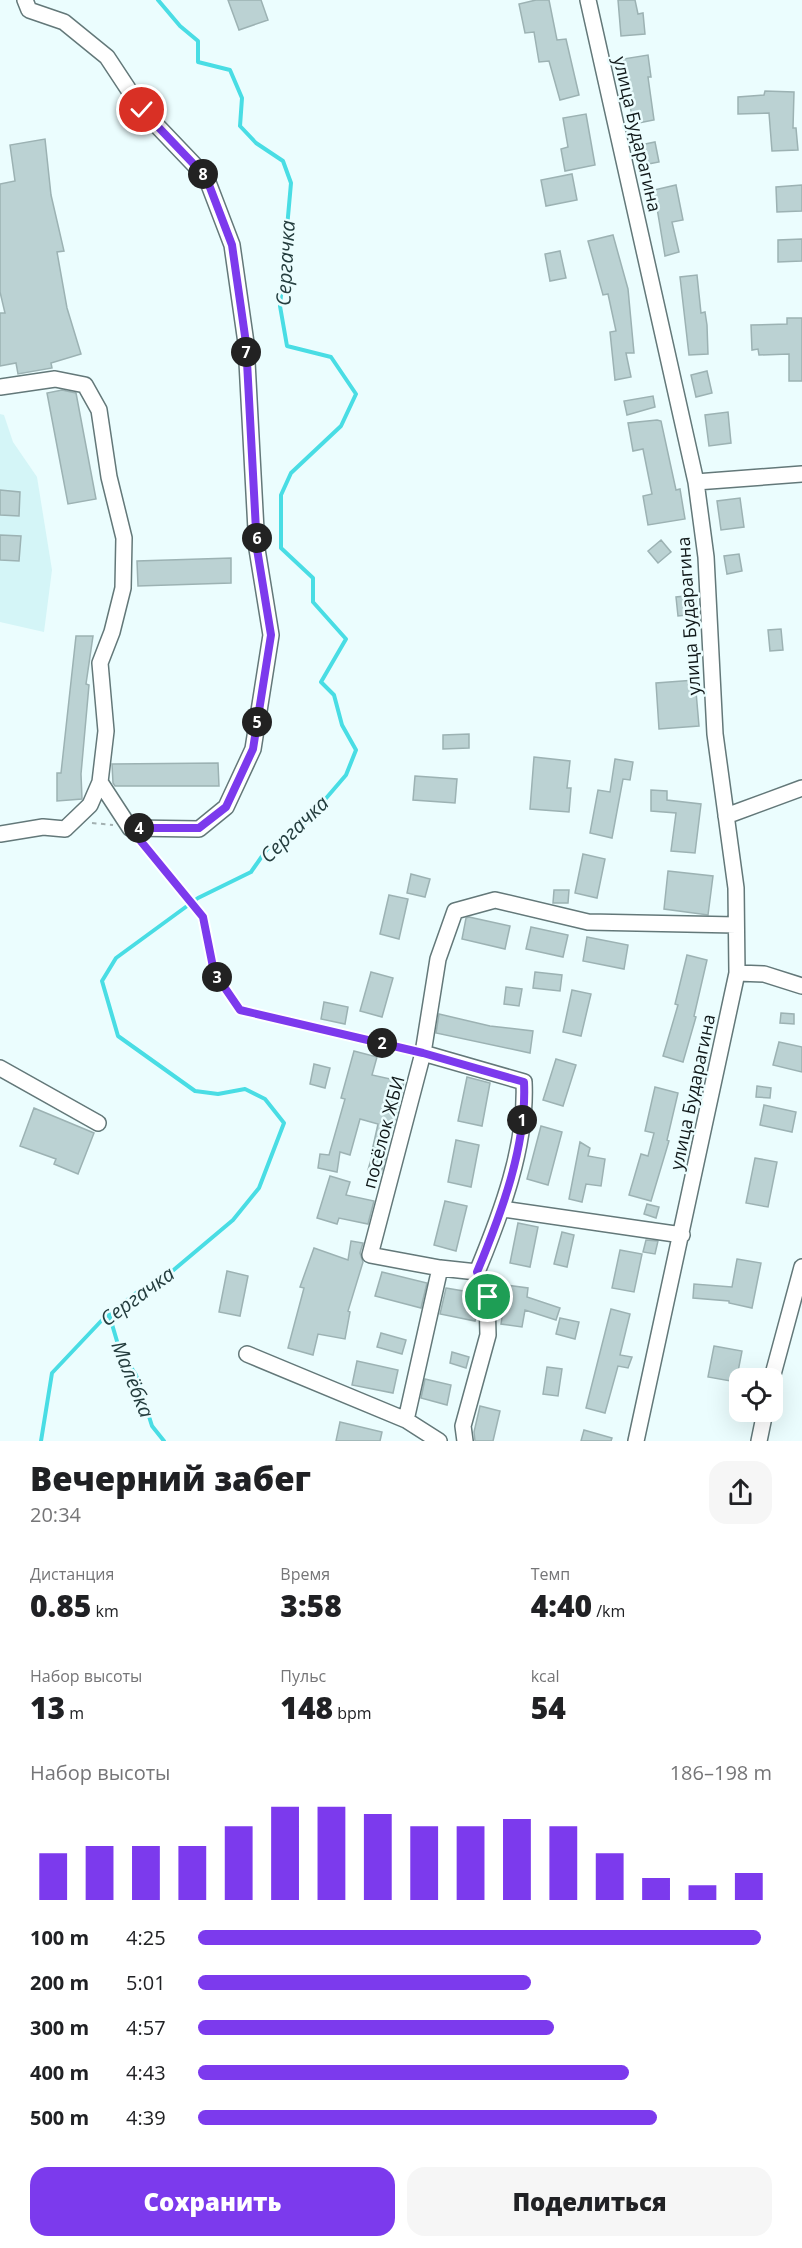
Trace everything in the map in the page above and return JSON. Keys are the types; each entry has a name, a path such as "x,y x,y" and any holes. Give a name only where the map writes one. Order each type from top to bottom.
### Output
{"street":[{"path":"26,0 29,10 64,22 106,57 142,110 206,177 232,245 246,343 257,549 271,635 253,749 226,807 199,828 130,828 100,782"},
{"name":"улица Бударагина","path":"588,0 696,482 706,557 715,734 736,888 737,973 636,1441"},
{"path":"0,387 55,379 85,385 99,410 109,477 124,538 123,588 112,632 100,663 106,731 100,782 90,805 65,829 44,827 0,834"},
{"path":"696,482 802,474"},
{"path":"726,816 802,788"},
{"name":"посёлок ЖБИ","path":"440,1268 370,1255 423,1053 438,959 454,911 495,900 588,922 736,925"},
{"path":"737,973 764,974 802,986"},
{"path":"423,1053 524,1082 525,1105 503,1209 477,1272 488,1297 488,1335 463,1426 465,1441"},
{"path":"0,1068 98,1123"},
{"path":"503,1209 682,1235"},
{"path":"775,1368 802,1267"},
{"path":"406,1420 440,1268 477,1272"},
{"path":"247,1354 406,1420 439,1441"},
{"path":"759,1441 763,1422"}],"path":[{"path":"74,820 130,828 203,917 214,972 240,1010 423,1053"}],"shaded area":[{"path":"0,414 4,415 13,442 37,477 52,570 44,632 0,622"}],"building":[{"path":"228,0 261,0 268,20 239,30"},
{"path":"549,0 557,40 566,39 579,95 560,100 549,61 539,62 534,32 525,33 519,4"},
{"path":"618,0 635,0 638,14 643,13 645,34 621,36"},
{"path":"648,55 651,77 648,77 654,120 633,124 623,59"},
{"path":"765,91 794,92 793,128 796,128 798,150 772,151 769,113 738,114 738,97 764,95"},
{"path":"586,114 595,165 565,171 561,149 568,147 563,118"},
{"path":"45,139 51,195 64,251 57,252 67,308 81,354 51,363 52,368 18,374 16,363 0,366 0,313 5,313 0,292 0,184 15,181 10,145"},
{"path":"655,142 659,162 643,165 640,145"},
{"path":"572,174 577,200 546,206 541,180"},
{"path":"676,185 683,220 672,222 679,252 665,256 654,190"},
{"path":"802,185 802,211 777,212 776,187"},
{"path":"613,235 628,289 634,353 626,353 631,377 615,380 610,332 616,331 608,294 603,295 588,241"},
{"path":"802,239 802,261 778,262 778,240"},
{"path":"560,251 566,278 550,281 545,254"},
{"path":"697,275 701,313 705,312 707,325 708,354 689,355 680,277"},
{"path":"787,318 802,318 802,381 789,381 789,354 759,355 758,349 752,350 751,325 787,324"},
{"path":"707,371 712,393 696,397 691,375"},
{"path":"62,390 76,393 96,499 68,504 47,393"},
{"path":"653,396 655,407 627,415 624,401"},
{"path":"728,412 731,443 709,446 705,415"},
{"path":"661,421 676,490 680,489 685,519 648,525 643,496 652,494 643,449 633,451 628,423"},
{"path":"0,490 20,492 19,516 0,515"},
{"path":"740,498 744,527 721,530 717,501"},
{"path":"0,535 21,536 19,561 0,560"},
{"path":"661,540 671,552 658,563 648,551"},
{"path":"739,554 742,571 727,574 724,556"},
{"path":"231,558 231,583 138,586 137,561"},
{"path":"695,595 697,614 678,616 676,597"},
{"path":"781,629 783,650 770,651 768,630"},
{"path":"76,636 93,636 86,684 89,685 81,774 82,799 57,801 57,773 61,773"},
{"path":"695,680 699,726 659,729 656,683"},
{"path":"469,734 469,748 443,749 443,735"},
{"path":"534,757 570,761 567,788 571,788 569,812 530,809"},
{"path":"615,759 633,762 630,780 623,779 612,838 590,833 598,790 610,792"},
{"path":"218,763 219,786 115,786 113,783 112,764"},
{"path":"415,776 457,779 455,803 413,800"},
{"path":"651,790 667,791 667,800 701,804 695,853 671,851 676,813 651,811"},
{"path":"583,854 605,859 597,898 575,893"},
{"path":"668,871 713,876 708,915 664,909"},
{"path":"411,874 430,879 425,897 407,893"},
{"path":"554,890 569,890 568,903 553,903"},
{"path":"389,895 408,899 399,939 380,934"},
{"path":"466,918 510,926 505,949 462,939"},
{"path":"531,927 568,935 563,957 526,949"},
{"path":"587,937 628,945 624,969 583,961"},
{"path":"687,955 707,960 694,1016 696,1017 683,1062 663,1056 678,1005 675,1004"},
{"path":"371,972 393,978 382,1017 360,1011"},
{"path":"535,972 562,975 560,991 533,988"},
{"path":"506,987 522,989 519,1006 504,1004"},
{"path":"572,990 591,994 581,1036 563,1032"},
{"path":"324,1002 348,1007 345,1024 321,1019"},
{"path":"781,1013 794,1014 794,1024 780,1023"},
{"path":"439,1014 490,1026 533,1031 530,1053 436,1033"},
{"path":"779,1042 802,1047 802,1072 773,1065"},
{"path":"354,1051 377,1057 372,1075 404,1082 393,1127 388,1126 382,1153 372,1151 378,1124 360,1119 350,1155 340,1152 337,1172 318,1168 320,1154 329,1155 345,1099 341,1098"},
{"path":"556,1059 576,1065 563,1106 543,1100"},
{"path":"314,1064 330,1068 325,1088 310,1084"},
{"path":"467,1077 490,1083 482,1126 458,1121"},
{"path":"757,1086 771,1088 770,1098 756,1097"},
{"path":"655,1087 678,1093 667,1140 669,1141 651,1201 629,1195 641,1154 648,1156 654,1133 645,1131"},
{"path":"764,1105 796,1112 792,1132 760,1125"},
{"path":"34,1108 94,1133 78,1174 54,1164 56,1159 20,1146"},
{"path":"541,1126 562,1132 548,1185 527,1179"},
{"path":"456,1140 479,1145 471,1187 448,1182"},
{"path":"580,1142 590,1148 588,1156 605,1159 601,1186 586,1184 582,1202 569,1199"},
{"path":"372,1156 385,1159 381,1173 368,1170"},
{"path":"755,1158 777,1162 768,1207 746,1203"},
{"path":"330,1176 350,1182 346,1195 374,1201 368,1224 339,1218 337,1224 317,1218"},
{"path":"445,1201 467,1206 456,1251 434,1245"},
{"path":"647,1204 659,1207 656,1218 644,1214"},
{"path":"518,1223 538,1227 530,1267 510,1263"},
{"path":"562,1232 574,1235 567,1267 554,1264"},
{"path":"646,1240 658,1241 655,1254 643,1252"},
{"path":"351,1241 363,1243 360,1253 363,1262 348,1311 350,1312 345,1339 318,1334 313,1355 288,1348 304,1288 300,1287 314,1248 348,1260"},
{"path":"620,1250 642,1254 634,1292 612,1288"},
{"path":"737,1259 761,1263 752,1308 729,1303 729,1301 693,1298 694,1284 732,1287"},
{"path":"227,1271 248,1276 240,1316 219,1312"},
{"path":"382,1272 427,1283 421,1308 375,1296"},
{"path":"507,1285 528,1288 527,1297 560,1308 556,1320 525,1310 522,1327 501,1324"},
{"path":"446,1288 475,1293 478,1307 475,1321 440,1314"},
{"path":"611,1309 630,1314 620,1355 632,1357 628,1368 618,1366 605,1413 586,1408"},
{"path":"560,1318 579,1322 575,1339 556,1334"},
{"path":"381,1333 406,1340 402,1354 377,1347"},
{"path":"714,1346 742,1351 739,1368 729,1368 729,1381 708,1377"},
{"path":"452,1352 469,1357 466,1368 450,1363"},
{"path":"357,1361 398,1370 393,1393 352,1385"},
{"path":"547,1367 562,1369 558,1396 543,1394"},
{"path":"425,1379 451,1385 447,1405 421,1398"},
{"path":"480,1406 500,1411 493,1441 475,1441 474,1432"},
{"path":"340,1422 382,1432 380,1441 336,1441"},
{"path":"584,1430 612,1438 611,1441 581,1441"}],"waterway":[{"name":"Сергачка","path":"41,1441 52,1373 103,1319 136,1293 170,1273 233,1220 259,1188 284,1123 265,1099 245,1089 218,1094 195,1091 118,1036 102,981 116,958 198,898 251,872 267,849 304,824 346,775 356,750 342,725 334,695 321,682 346,639 313,602 313,578 281,548 281,495 291,473 341,426 356,394 331,357 287,346 280,306 291,183 283,161 256,143 240,126 242,98 230,70 198,62 198,41 180,26 158,0"},
{"name":"Малёбка","path":"109,1314 119,1348 136,1375 152,1426 164,1441"}],"route":[{"path":"142,110 206,177 232,245 246,343 257,549 271,635 253,749 226,807 199,828 130,828 203,917 210,942 214,972 240,1010 329,1029 524,1082 525,1105 503,1209 477,1272 488,1297"}]}
